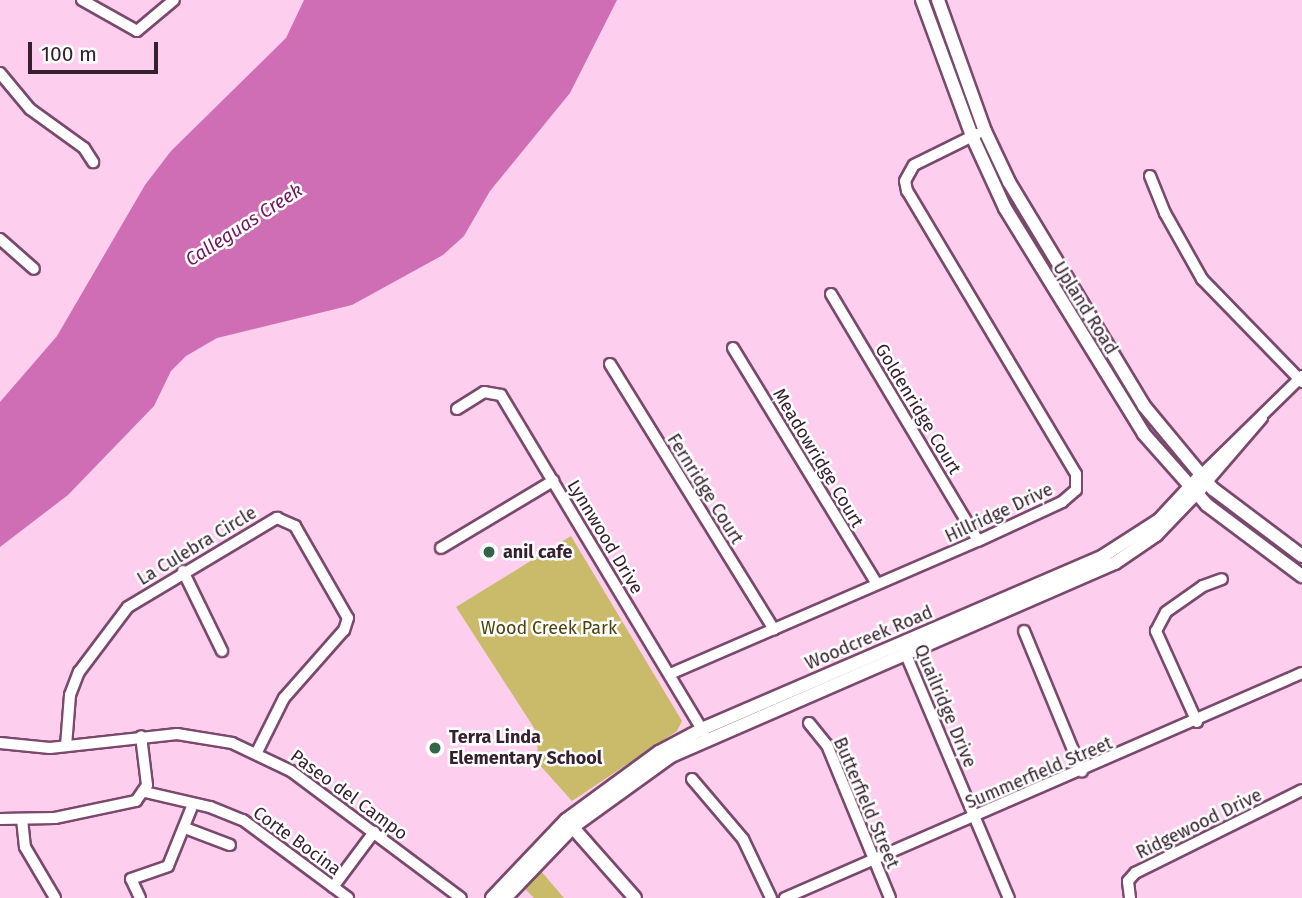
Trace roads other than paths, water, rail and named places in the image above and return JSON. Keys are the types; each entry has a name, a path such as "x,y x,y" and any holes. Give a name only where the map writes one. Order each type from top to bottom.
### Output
{"main road":[{"name":"Upland Road","path":"922,0 972,136 1005,208 1122,401 1193,491 1302,576"},
{"name":"Upland Road","path":"938,0 985,131 1024,210 1119,367 1167,439 1203,480 1302,556"},
{"name":"Woodcreek Road","path":"492,898 570,824 643,762 903,648 1113,551 1159,520 1203,480"},
{"name":"Woodcreek Road","path":"505,898 570,824"},
{"path":"570,824 635,898"}],"street":[{"path":"82,0 138,31 174,0"},
{"path":"0,72 30,109 84,148 93,162"},
{"name":"Hillridge Drive","path":"670,674 978,541 1062,502 1076,490 1078,479 906,191 905,181 914,165 985,131"},
{"path":"1150,176 1165,214 1202,279 1301,379"},
{"path":"0,239 34,269"},
{"name":"Goldenridge Court","path":"831,294 978,541"},
{"name":"Meadowridge Court","path":"733,348 877,584"},
{"name":"Fernridge Court","path":"610,364 774,630"},
{"name":"Woodcreek Road","path":"1203,480 1301,379"},
{"name":"Lynnwood Drive","path":"457,409 484,392 500,395 704,733"},
{"path":"441,548 553,481"},
{"name":"La Culebra Circle","path":"66,746 70,695 79,672 128,607 183,571 272,520 282,518 295,526 346,610 344,630 284,698 257,752"},
{"path":"183,571 222,651"},
{"path":"1197,722 1156,631 1166,612 1203,586 1222,579"},
{"path":"1024,631 1082,772"},
{"name":"Quailridge Drive","path":"903,648 1009,898"},
{"name":"Summerfield Street","path":"785,898 1197,722 1302,673"},
{"name":"Butterfield Street","path":"809,723 827,745 890,898"},
{"path":"0,818 22,819 127,806 145,792 147,772 141,736"},
{"name":"Paseo del Campo","path":"0,743 66,746 141,736 202,737 257,752 291,771 461,898"},
{"path":"692,779 744,839 771,898"},
{"name":"Ridgewood Drive","path":"1130,898 1128,881 1135,873 1302,790"},
{"name":"Corte Bocina","path":"145,792 243,820 348,898"},
{"path":"140,898 131,879 168,866 193,804"},
{"path":"22,819 25,847 55,898"},
{"path":"185,828 229,845"},
{"path":"333,887 374,832"}],"water":[{"name":"Calleguas Creek","path":"304,0 617,0 570,93 490,191 464,236 443,255 352,305 217,338 186,356 171,371 154,406 68,495 0,547 0,402 57,336 145,185 171,151 286,38"}],"place":[{"name":"anil cafe","path":"489,552"},
{"name":"Terra Linda Elementary School","path":"435,748"}],"park label":[{"name":"Wood Creek Park","path":"549,628"}]}
